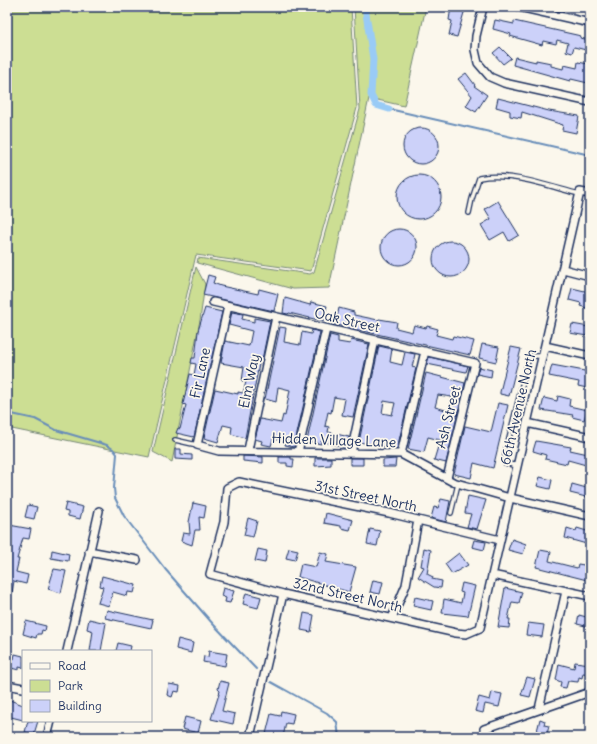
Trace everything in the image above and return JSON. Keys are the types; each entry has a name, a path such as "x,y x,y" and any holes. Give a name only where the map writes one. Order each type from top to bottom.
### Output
{"street":[{"path":"483,7 476,36 475,50 478,63 490,77 504,83 590,102"},
{"path":"519,7 590,23"},
{"path":"580,193 590,194"},
{"name":"66th Avenue North","path":"480,628 580,193"},
{"path":"563,269 590,276"},
{"name":"Oak Street","path":"213,302 475,363"},
{"name":"Fir Lane","path":"197,445 228,306"},
{"name":"Elm Way","path":"248,450 276,317"},
{"path":"298,452 326,329"},
{"path":"351,453 375,340"},
{"path":"545,346 590,356"},
{"path":"401,454 425,351"},
{"name":"Ash Street","path":"447,478 475,363"},
{"path":"527,423 590,437"},
{"name":"Hidden Village Lane","path":"197,445 220,451 248,450 401,454 458,484 510,498 590,516"},
{"name":"31st Street North","path":"210,574 224,522 227,488 239,482 418,520 500,540"},
{"path":"67,650 99,511"},
{"path":"392,618 406,585 418,520"},
{"path":"89,551 137,560"},
{"name":"32nd Street North","path":"210,574 283,594 456,633 466,634 480,628"},
{"path":"492,575 590,596"},
{"path":"539,709 566,591"},
{"path":"250,737 283,594"},
{"path":"7,685 22,688"},
{"path":"484,729 590,692"},
{"path":"47,737 51,722"}],"lane":[{"path":"470,213 472,199 479,178 492,176 519,179 580,193"},
{"path":"517,466 505,463 505,454 528,360 530,356 542,356"},
{"path":"175,440 197,445"},
{"path":"451,513 458,484"}],"green space":[{"path":"7,7 351,7 357,108 311,271 196,255 149,457 7,428"},
{"path":"354,7 426,7 404,106 369,98 329,288 293,289 197,263 198,258 310,274 314,272 360,109"},
{"path":"196,267 205,284 200,320 172,462 153,452"}],"building":[{"path":"451,7 465,9 457,37 449,35 452,21 449,20"},
{"path":"495,20 514,24 514,21 581,36 580,38 590,40 590,51 574,47 572,53 566,51 568,43 557,40 556,44 543,41 542,45 510,36 511,34 493,29"},
{"path":"500,47 511,58 503,64 493,53"},
{"path":"515,57 536,62 536,60 551,63 551,66 563,69 564,65 577,68 578,62 588,64 587,68 590,69 588,83 571,79 570,81 513,65"},
{"path":"466,73 475,85 474,86 487,95 476,112 466,106 472,96 458,79"},
{"path":"498,98 549,111 579,116 576,133 562,130 563,125 522,112 521,118 510,116 510,111 496,107"},
{"path":"425,128 434,133 438,139 438,153 434,159 425,164 417,164 408,159 404,153 403,142 408,133 414,129"},
{"path":"415,175 423,175 435,181 441,193 441,201 435,213 423,219 415,219 403,213 397,201 397,193 403,181"},
{"path":"498,201 519,235 509,241 504,232 490,240 481,225 491,219 485,209"},
{"path":"399,229 412,234 417,247 412,260 399,265 386,260 381,247 386,234"},
{"path":"451,241 464,246 469,259 464,272 451,277 438,272 433,259 438,246"},
{"path":"208,275 215,277 213,283 221,286 258,294 259,289 278,294 274,311 203,295"},
{"path":"572,288 589,292 588,297 590,298 590,309 580,306 581,303 569,300"},
{"path":"285,298 310,305 311,302 327,306 323,321 283,313"},
{"path":"205,308 222,312 194,437 176,433 178,428 180,429 186,405 183,404 190,374 194,375 196,364 191,363 192,358 195,358 198,331"},
{"path":"339,308 354,312 354,315 397,322 396,328 412,332 414,325 426,328 427,326 438,329 436,335 452,339 453,336 474,341 470,355 332,324 333,316 337,317"},
{"path":"232,312 243,314 242,319 254,322 254,318 270,321 262,360 260,359 245,438 231,434 232,427 223,425 218,442 204,438 215,389 238,394 238,392 243,393 246,382 242,381 244,367 221,363 225,341 249,346 252,331 229,325"},
{"path":"572,324 589,327 587,336 570,333"},
{"path":"280,327 286,328 284,342 300,345 302,332 311,334 312,330 320,332 294,447 285,445 286,441 273,439 271,446 261,444 262,441 255,439 260,419 281,423 283,415 285,416 290,390 278,387 276,402 265,399"},
{"path":"330,335 338,337 338,342 350,344 351,340 369,344 353,417 342,415 345,399 334,397 331,413 328,412 325,426 329,427 328,432 349,437 347,448 321,441 321,444 307,441"},
{"path":"482,344 499,347 496,362 479,358"},
{"path":"379,346 392,349 390,362 402,365 405,352 415,354 412,367 416,368 397,449 359,442","holes":["384,401 395,403 392,415 382,413"]},
{"path":"511,347 521,349 509,396 500,394 500,392"},
{"path":"429,357 468,366 466,372 427,364"},
{"path":"552,365 590,372 587,388 578,386 579,382 549,376"},
{"path":"479,367 492,370 491,377 477,374"},
{"path":"426,373 465,383 446,463 434,460 440,440 428,437 424,452 408,449","holes":["438,395 452,397 449,411 435,407"]},
{"path":"558,396 570,399 569,406 587,410 584,420 572,417 573,415 541,410 544,398 557,401"},
{"path":"498,403 508,405 493,468 474,463 471,478 454,474 465,426 491,432"},
{"path":"536,441 571,447 570,450 588,454 586,465 568,460 567,464 545,459 546,455 533,451"},
{"path":"175,449 181,449 181,454 192,455 192,460 175,459"},
{"path":"243,456 263,457 263,463 243,461"},
{"path":"279,457 291,457 291,459 294,459 293,467 287,466 287,463 279,463"},
{"path":"315,458 331,458 331,465 315,466"},
{"path":"350,458 363,458 363,465 350,465"},
{"path":"396,459 395,467 383,467 383,460"},
{"path":"540,477 552,480 550,489 537,486"},
{"path":"572,484 590,489 590,498 570,493"},
{"path":"468,496 486,500 477,529 467,527 471,514 465,513"},
{"path":"441,499 450,501 446,522 431,518 434,507 438,508"},
{"path":"66,503 83,507 80,519 68,516 68,512 64,511"},
{"path":"193,503 206,506 204,518 199,517 200,530 195,530 192,545 181,541 183,533 190,534 189,522"},
{"path":"28,505 37,507 34,519 25,517"},
{"path":"326,513 353,520 350,530 341,528 341,526 324,523"},
{"path":"248,518 257,521 253,537 244,535"},
{"path":"9,525 31,529 29,539 23,538 17,559 19,559 16,572 28,575 26,584 14,581 12,593 7,592 7,544 9,535 7,535"},
{"path":"567,528 576,531 577,528 590,532 590,545 565,538"},
{"path":"370,529 380,531 377,546 367,544"},
{"path":"512,539 526,544 523,554 508,550"},
{"path":"474,540 486,542 484,550 472,547"},
{"path":"289,548 298,550 295,560 286,558"},
{"path":"424,548 431,550 427,574 433,577 432,579 442,581 441,588 434,587 418,577 424,567 421,566"},
{"path":"258,549 267,551 265,563 255,561"},
{"path":"52,550 69,554 68,561 51,558"},
{"path":"540,550 551,552 549,561 577,568 578,564 590,566 587,580 536,567"},
{"path":"320,552 328,554 326,562 356,567 349,592 298,577 301,564 316,567"},
{"path":"459,553 468,565 452,574 445,564"},
{"path":"54,569 66,571 61,593 48,589"},
{"path":"102,576 136,585 134,593 128,592 127,596 113,592 109,606 98,603 103,587 100,586"},
{"path":"373,580 383,582 380,594 370,592"},
{"path":"462,583 475,586 468,616 442,613 444,599 461,603 463,593 460,592"},
{"path":"223,588 234,591 230,603 225,602 226,598 221,596"},
{"path":"505,588 522,592 519,603 512,602 508,619 510,619 509,628 498,627"},
{"path":"246,593 261,597 258,608 243,604"},
{"path":"415,597 433,601 431,610 413,606"},
{"path":"107,610 153,620 151,628 105,618"},
{"path":"304,613 314,615 311,632 301,630"},
{"path":"579,615 590,618 590,627 577,624"},
{"path":"89,619 106,623 101,650 90,650 93,631 87,629"},
{"path":"26,621 46,626 45,631 42,630 41,634 37,634 36,638 23,634"},
{"path":"528,623 544,625 542,637 526,635"},
{"path":"178,639 193,643 191,653 176,649"},
{"path":"118,643 131,646 130,650 116,650"},
{"path":"209,651 227,654 225,666 203,662 204,656 208,657"},
{"path":"15,654 22,656 22,668 19,667 19,670 7,667 9,658 14,659"},
{"path":"575,662 590,664 590,674 583,673 582,678 579,677 578,682 568,681 566,688 560,687 561,682 556,680 559,664 574,668"},
{"path":"527,677 535,679 530,697 521,695"},
{"path":"220,681 229,683 222,711 235,714 233,724 211,719 220,691 218,689"},
{"path":"169,684 180,686 179,692 174,691 172,697 167,695"},
{"path":"492,692 502,694 499,707 485,704 483,713 475,711 479,697 490,700"},
{"path":"7,699 22,705 22,720 7,716"},
{"path":"281,711 294,714 292,724 286,723 283,737 266,734 271,714 280,716"},
{"path":"185,717 201,721 198,733 182,729"},
{"path":"540,719 545,721 544,725 549,726 547,734 537,731"},
{"path":"28,722 38,722 34,734 25,732"}],"waterway":[{"path":"365,7 373,59 371,95 376,105 389,109"},
{"path":"389,109 590,155"},
{"path":"7,413 35,419 56,430 107,445 113,449 117,454 114,488 115,498 124,516 165,569 213,624 256,669"},
{"path":"271,682 327,713 337,722 339,737"}]}
